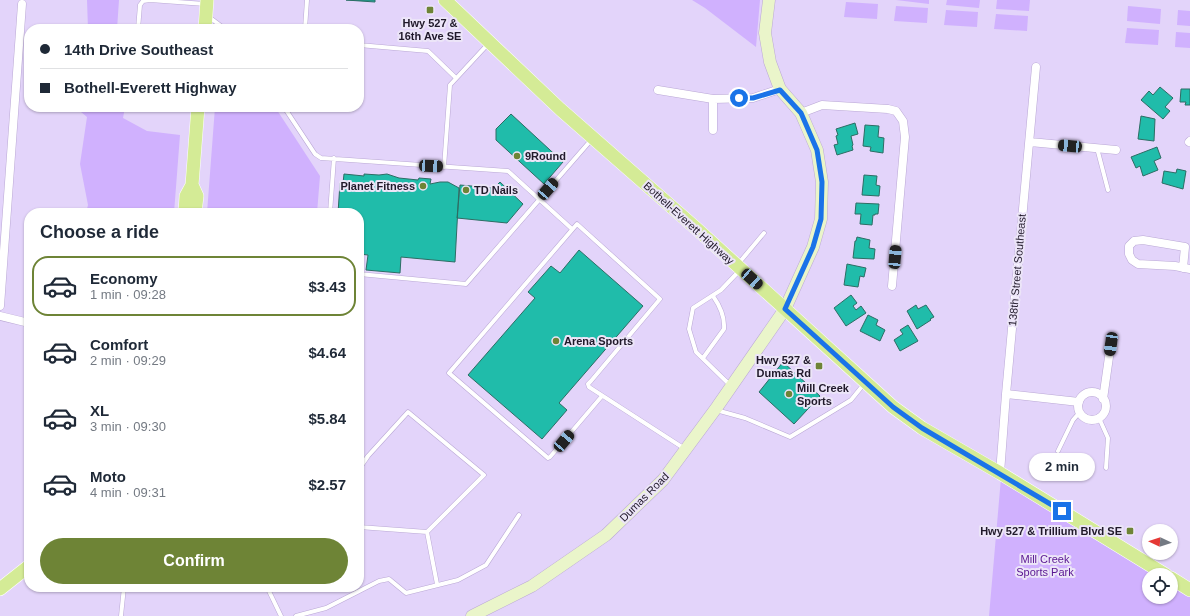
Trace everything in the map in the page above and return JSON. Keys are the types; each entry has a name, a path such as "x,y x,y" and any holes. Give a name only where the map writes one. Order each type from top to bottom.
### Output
{"main road":[{"name":"Bothell-Everett Highway","path":"445,0 560,109 594,137 893,407 922,428 1000,473 1155,568"},
{"path":"204,24 206,6"},
{"path":"185,208 186,196 192,185 198,112"},
{"path":"192,185 197,196 196,208"},
{"path":"0,590 24,570"},
{"path":"1178,582 1190,590"}],"street":[{"path":"658,90 713,99 753,98 780,90 770,62 765,33 769,0"},
{"path":"0,306 22,4"},
{"name":"138th Street Southeast","path":"1000,473 1036,68"},
{"name":"Dumas Road","path":"472,616 532,586 606,535 663,480 715,410 785,309 813,247 821,219 822,182 817,150 801,113 780,90"},
{"path":"713,99 713,130"},
{"path":"801,113 822,105 888,109 896,111 903,121 905,138 892,286"},
{"path":"1030,142 1116,150"},
{"path":"1143,240 1188,245 1186,269 1138,264 1132,260 1129,254 1129,246 1134,241 1143,240"},
{"path":"0,316 24,321"},
{"path":"1103,399 1097,394 1093,393 1084,395 1078,406 1084,418 1093,420 1099,418 1104,413 1105,408 1103,399 1111,344"},
{"path":"1006,394 1079,402"}],"lane":[{"path":"138,24 140,5 143,1 150,0 206,6 221,24"},
{"path":"305,24 307,0"},
{"path":"444,167 450,86 489,43"},
{"path":"364,45 428,51 456,78"},
{"path":"287,112 315,154 321,158 508,172 572,229"},
{"path":"364,274 466,284 594,137"},
{"path":"1096,148 1108,190"},
{"path":"330,208 334,158"},
{"path":"602,396 548,458 449,373 577,224 660,299 588,384 589,387 592,391 602,396 685,450"},
{"path":"731,387 696,352 689,329 693,308 721,290 764,233"},
{"path":"703,358 724,329 722,314 718,303 713,296"},
{"path":"715,410 745,418 790,437 851,400 866,382"},
{"path":"364,462 408,412 484,475 427,532 364,527"},
{"path":"1058,452 1073,420 1080,412"},
{"path":"1099,418 1108,438 1106,468"},
{"path":"364,589 380,581 389,579 406,592 458,580 486,565 519,516"},
{"path":"427,532 437,584"},
{"path":"121,616 123,592"},
{"path":"269,592 281,616"},
{"path":"296,616 326,608 358,592"}],"green space":[{"path":"87,0 119,0 117,24 88,24"},
{"path":"692,0 760,0 756,47 705,8"},
{"path":"896,0 929,0 929,4"},
{"path":"947,0 980,0 979,8 946,5"},
{"path":"997,0 1030,0 1029,11 996,9"},
{"path":"846,2 878,4 877,19 844,17"},
{"path":"896,6 928,8 927,23 894,21"},
{"path":"1128,6 1161,9 1160,24 1127,21"},
{"path":"946,10 978,12 977,27 944,25"},
{"path":"1178,10 1190,11 1190,26 1177,25"},
{"path":"996,14 1028,16 1027,31 994,29"},
{"path":"1127,28 1159,30 1158,45 1125,43"},
{"path":"1176,32 1190,33 1190,48 1175,47"},
{"path":"81,112 124,112 123,118 147,131 180,135 174,208 87,208 88,205 80,164 87,117"},
{"path":"215,112 278,112 320,176 317,208 207,208"},
{"name":"Mill Creek Sports Park","path":"1001,478 1148,568 1142,568 1142,604 1178,604 1178,586 1190,594 1190,616 989,616"}],"building":[{"path":"346,0 375,0 375,2"},
{"path":"1160,87 1173,98 1165,107 1170,111 1163,119 1141,100 1149,91 1153,95"},
{"path":"1181,89 1190,89 1190,105 1185,105 1186,102 1180,102"},
{"path":"511,114 563,162 544,184 496,140 496,129"},
{"path":"1141,116 1155,119 1154,141 1138,139"},
{"path":"855,123 858,134 851,136 853,150 837,155 834,145 838,144 836,129"},
{"path":"865,125 879,126 878,137 884,138 883,153 870,151 871,147 863,146"},
{"path":"1157,147 1161,158 1154,161 1158,170 1143,176 1140,166 1136,168 1131,157"},
{"path":"1177,169 1186,171 1183,189 1162,183 1164,171 1176,173"},
{"path":"344,174 364,176 364,174 387,174 399,178 418,180 419,178 431,179 430,184 448,182 459,188 455,262 401,257 400,273 366,270 368,255 364,255 364,208 338,208 340,183 343,183"},
{"path":"864,175 877,176 876,185 880,186 879,196 862,195"},
{"path":"500,182 523,204 507,223 457,218 460,185 494,188"},
{"path":"856,203 879,204 878,214 873,215 872,225 860,224 861,214 855,214"},
{"path":"857,237 870,240 869,248 875,249 874,259 853,258 855,241"},
{"name":"Arena Sports","path":"579,250 643,306 559,403 567,410 542,439 468,375 535,298 528,292 551,266 560,273"},
{"path":"847,264 866,268 864,277 860,276 858,287 844,285"},
{"path":"851,295 857,303 853,306 856,310 861,306 866,313 846,326 834,308"},
{"path":"916,305 918,309 926,305 934,317 917,329 907,311"},
{"path":"868,315 878,320 876,325 885,330 880,341 860,331"},
{"path":"908,325 918,341 900,351 894,340 903,334 900,330"},
{"name":"Mill Creek Sports","path":"783,362 820,396 794,424 759,392"}],"place":[{"name":"Hwy 527 & 16th Ave SE","path":"430,10"},
{"name":"9Round","path":"517,156"},
{"name":"Planet Fitness","path":"423,186"},
{"name":"TD Nails","path":"466,190"},
{"name":"Arena Sports","path":"556,341"},
{"name":"Hwy 527 & Dumas Rd","path":"819,366"},
{"name":"Mill Creek Sports","path":"789,394"},
{"name":"Hwy 527 & Trillium Blvd SE","path":"1130,531"}],"route":[{"path":"739,98 753,98 780,90 801,113 817,150 822,182 821,219 813,247 785,309 893,407 922,428 1062,511"}]}
